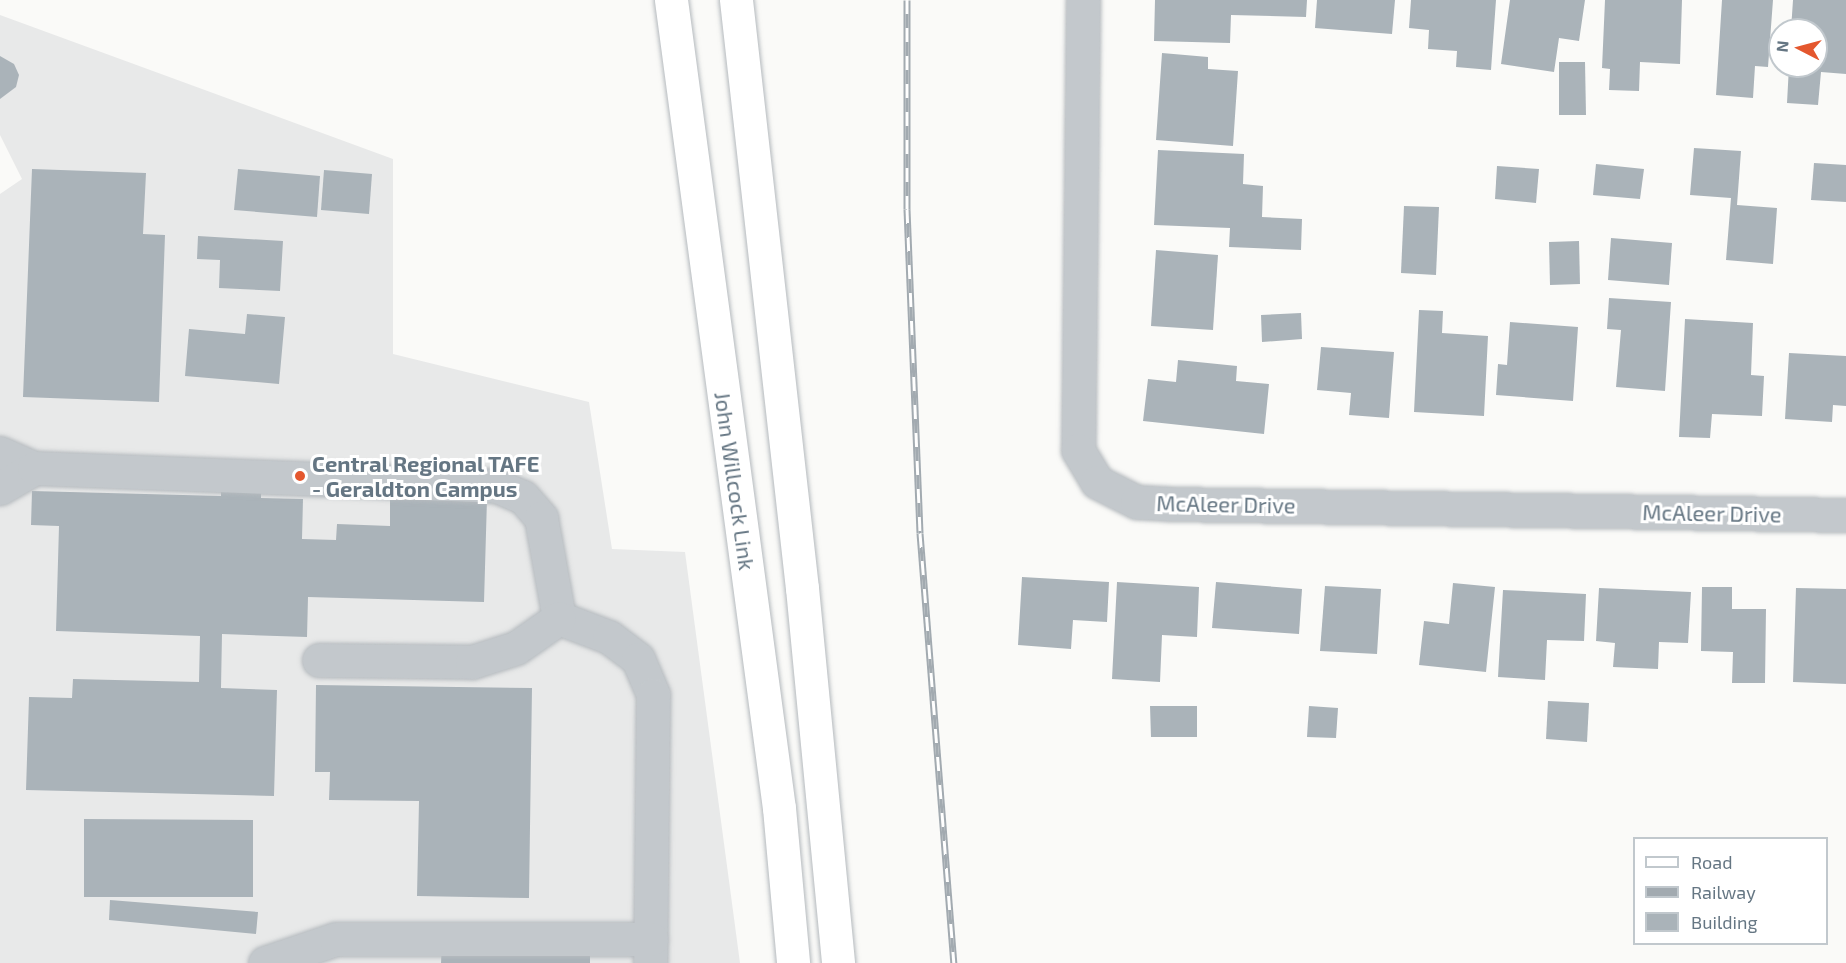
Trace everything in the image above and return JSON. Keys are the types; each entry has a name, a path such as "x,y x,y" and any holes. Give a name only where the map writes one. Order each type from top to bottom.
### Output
{"main road":[{"path":"665,0 685,111"},
{"name":"John Willcock Link","path":"671,0 779,808 793,963"},
{"path":"736,0 801,576 838,963"}],"street":[{"name":"McAleer Drive","path":"1083,0 1078,450 1097,482 1137,502 1170,504 1846,515"},
{"path":"0,453 34,468 497,486 523,497 541,518 559,618"},
{"path":"0,488 34,468"},
{"path":"319,660 472,662 516,648 559,618"},
{"path":"265,963 336,939 651,951 653,695 638,659 609,637 559,618"}],"shaded area":[{"name":"Central Regional TAFE - Geraldton Campus","path":"0,15 393,159 393,354 589,402 612,549 685,552 740,963 0,963 0,194 22,179 0,135"}],"building":[{"path":"1155,0 1307,0 1306,17 1231,15 1230,43 1154,41"},
{"path":"1317,0 1395,0 1392,34 1315,28"},
{"path":"1411,0 1496,0 1491,70 1456,67 1457,51 1428,49 1429,30 1409,28"},
{"path":"1510,0 1585,0 1579,41 1559,38 1554,72 1501,64"},
{"path":"1605,0 1682,0 1680,64 1640,62 1639,91 1609,90 1610,69 1602,68"},
{"path":"1722,0 1773,0 1772,18 1768,18 1768,67 1755,66 1753,98 1716,95"},
{"path":"1793,0 1846,0 1846,74 1828,73 1828,18 1792,18"},
{"path":"1162,53 1208,57 1208,69 1238,71 1233,146 1156,140"},
{"path":"0,56 14,64 19,75 16,87 0,99"},
{"path":"1559,62 1585,62 1586,115 1559,115"},
{"path":"1788,78 1820,78 1818,105 1787,103"},
{"path":"1694,148 1741,151 1737,205 1777,208 1773,264 1726,260 1731,198 1690,195"},
{"path":"1158,150 1244,154 1243,184 1263,186 1262,217 1302,219 1301,250 1229,247 1230,228 1154,225"},
{"path":"1814,163 1846,165 1846,202 1811,200"},
{"path":"1596,164 1644,169 1640,199 1593,195"},
{"path":"1497,166 1539,169 1536,203 1495,199"},
{"path":"32,169 146,173 143,234 165,235 159,402 23,397"},
{"path":"238,169 320,176 317,217 234,210"},
{"path":"324,170 372,174 369,214 321,210"},
{"path":"1404,206 1439,207 1436,275 1401,273"},
{"path":"198,236 283,241 280,291 219,288 220,260 197,259"},
{"path":"1611,238 1672,243 1669,285 1608,280"},
{"path":"1579,241 1580,284 1550,285 1549,242"},
{"path":"1156,250 1218,255 1213,330 1151,326"},
{"path":"1609,298 1671,302 1665,391 1616,387 1621,330 1607,329"},
{"path":"1419,310 1443,311 1442,333 1488,336 1484,416 1414,412"},
{"path":"1301,313 1302,339 1262,342 1261,315"},
{"path":"247,314 285,317 279,384 185,376 189,329 245,334"},
{"path":"1685,319 1753,323 1751,375 1764,376 1762,416 1712,414 1710,438 1679,437"},
{"path":"1510,322 1578,327 1573,401 1496,395 1498,364 1507,365"},
{"path":"1321,347 1394,352 1389,418 1349,415 1351,393 1317,390"},
{"path":"1789,353 1846,356 1846,406 1833,405 1832,422 1785,419"},
{"path":"1178,360 1237,366 1236,381 1269,384 1264,434 1143,421 1148,379 1176,382"},
{"path":"221,484 261,485 261,498 303,499 302,539 336,540 337,524 390,526 390,497 487,499 484,602 308,597 307,637 222,634 221,688 277,690 274,796 26,790 29,697 72,698 73,679 199,682 200,636 56,631 59,526 31,525 32,491 221,496"},
{"path":"1022,577 1109,582 1107,622 1073,620 1071,649 1018,645"},
{"path":"1117,582 1199,587 1197,637 1162,635 1160,682 1112,679"},
{"path":"1216,582 1302,589 1299,634 1212,628"},
{"path":"1453,583 1495,587 1486,672 1419,665 1424,621 1449,624"},
{"path":"1325,586 1381,589 1377,654 1320,651"},
{"path":"1702,587 1732,587 1732,609 1766,609 1765,683 1732,683 1733,652 1701,651"},
{"path":"1599,588 1691,592 1688,643 1659,642 1658,669 1613,667 1615,643 1596,641"},
{"path":"1796,588 1846,589 1846,684 1793,682"},
{"path":"1503,590 1586,594 1584,641 1547,640 1545,680 1498,677"},
{"path":"316,685 532,688 529,898 417,896 419,801 329,800 330,772 315,772"},
{"path":"1548,701 1589,703 1587,742 1546,739"},
{"path":"1150,706 1197,706 1197,737 1151,737"},
{"path":"1309,706 1338,708 1336,738 1307,737"},
{"path":"84,819 253,820 253,897 84,897"},
{"path":"110,900 258,912 256,934 109,920"},
{"path":"442,944 590,948 590,963 441,963"}],"railway":[{"path":"907,0 907,209 920,533 954,963"}],"place":[{"name":"Central Regional TAFE - Geraldton Campus","path":"300,476"}]}
